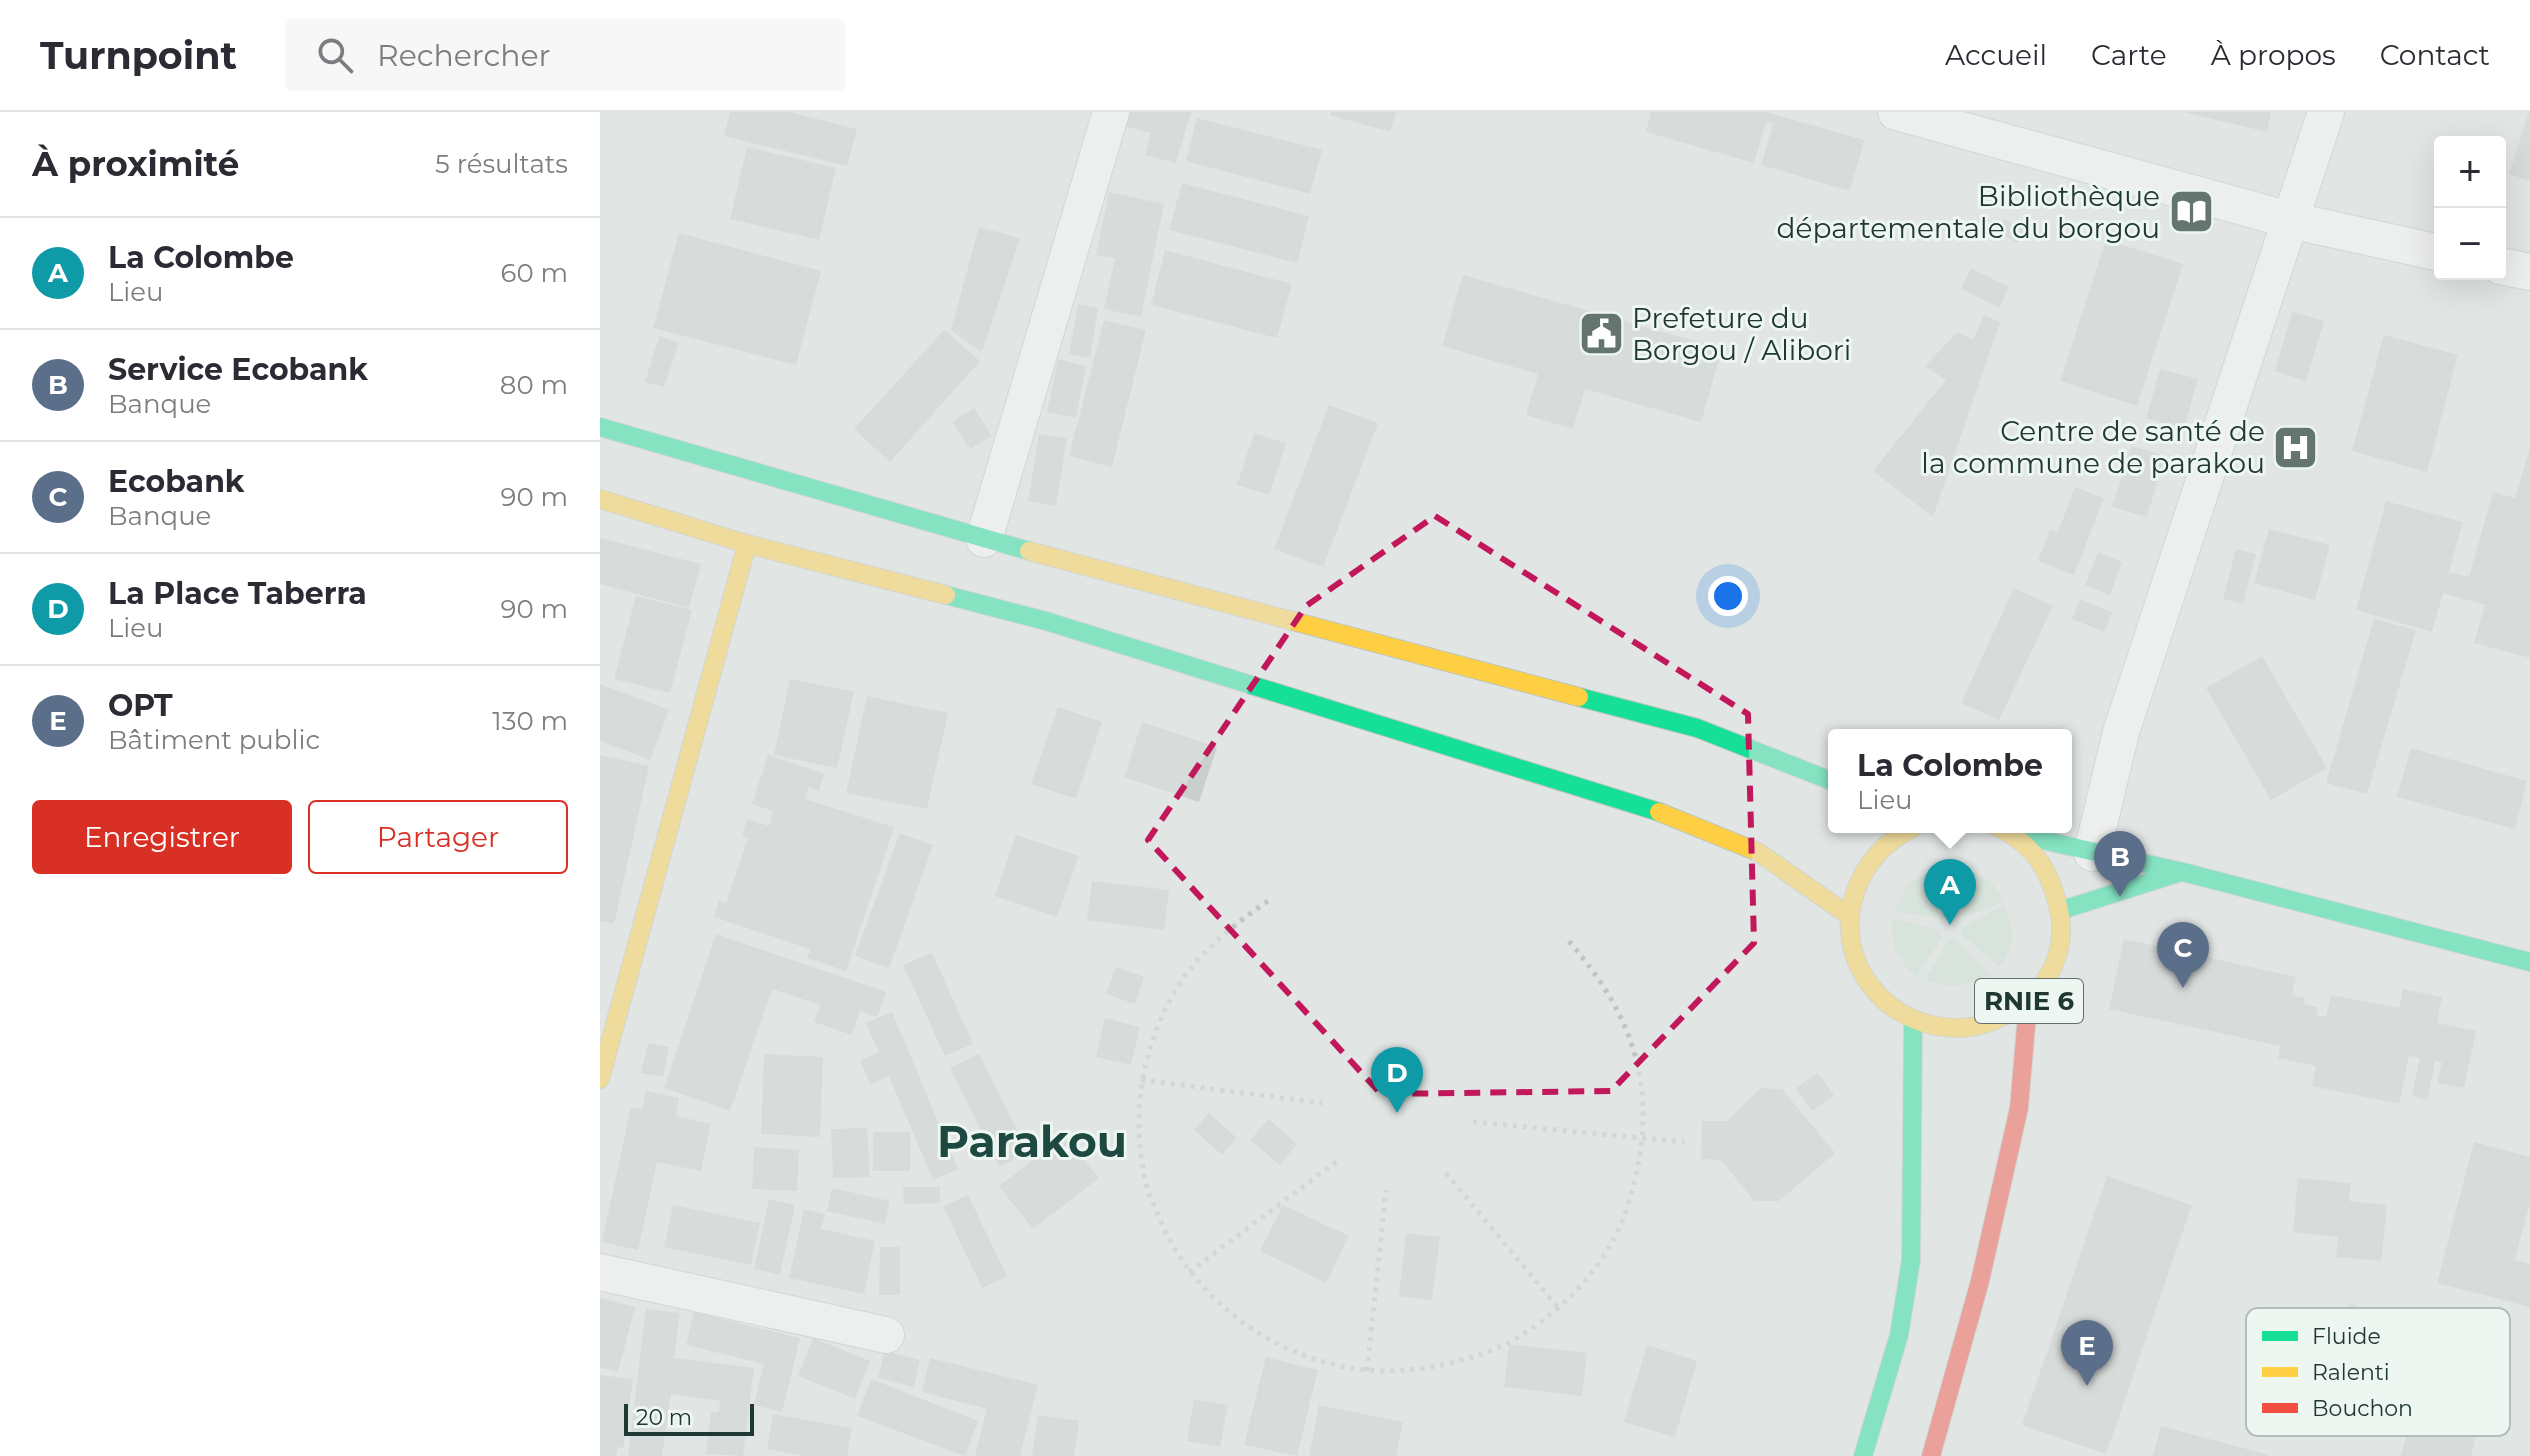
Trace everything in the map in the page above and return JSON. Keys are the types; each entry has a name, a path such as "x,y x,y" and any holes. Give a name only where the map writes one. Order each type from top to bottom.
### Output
{"main road":[{"path":"600,427 984,539 1697,728 1828,780"},
{"path":"600,499 747,544 1046,621 1666,814 1758,852 1848,915"},
{"path":"600,1079 747,544"},
{"name":"RNIE 6","path":"1902,833 1890,839 1861,872 1848,915 1854,959 1877,996 1913,1021 1953,1030 1993,1023 2028,1003 2049,976 2062,943 2062,910 2047,866 2015,834"},
{"name":"RNIE 6","path":"2015,834 2183,872 2530,962"},
{"path":"2062,910 2183,872"},
{"path":"1931,1456 1980,1281 2019,1108 2028,1003"},
{"path":"1863,1456 1899,1335 1911,1260 1913,1021"}],"street":[{"path":"984,539 1111,112"},
{"path":"1896,112 2290,220 2434,252"},
{"path":"2092,853 2121,732 2326,112"},
{"path":"2506,267 2530,272"},
{"path":"600,1272 886,1335"}],"path":[{"path":"1268,901 1227,930 1193,964 1165,1008 1141,1080 1138,1113 1146,1183 1166,1235 1189,1272 1235,1319 1288,1350 1344,1368 1367,1371 1399,1372 1466,1361 1509,1344 1559,1309 1598,1266 1625,1218 1642,1159 1644,1138 1644,1113 1634,1049 1614,1000 1567,939"},
{"path":"1141,1080 1322,1103"},
{"path":"1473,1122 1685,1142"},
{"path":"1189,1272 1337,1161"},
{"path":"1446,1173 1559,1309"},
{"path":"1367,1371 1386,1190"}],"highlighted area":[{"path":"1435,516 1748,714 1754,943 1611,1091 1381,1094 1148,840 1306,606"}],"green space":[{"path":"1951,868 1982,876 1994,886 2004,901 1961,918 1954,914"},
{"path":"1941,869 1947,915 1942,919 1895,911 1911,882 1923,874"},
{"path":"2004,905 2012,937 1999,967 1961,934 1963,927"},
{"path":"1893,919 1937,929 1942,937 1917,977 1896,951"},
{"path":"1949,939 1956,939 1989,974 1958,986 1942,985 1926,979"}],"building":[{"path":"730,112 790,112 857,129 847,166 724,136"},
{"path":"1128,112 1191,112 1176,163 1145,155 1151,133 1124,126"},
{"path":"1331,112 1396,112 1390,132 1330,115"},
{"path":"1651,112 1766,112 1864,140 1850,191 1761,165 1773,124 1766,122 1754,163 1646,132"},
{"path":"2184,112 2271,112 2267,132"},
{"path":"2530,113 2530,181 2509,174"},
{"path":"1197,118 1322,150 1310,194 1186,161"},
{"path":"747,147 836,168 819,240 730,219"},
{"path":"1182,183 1309,216 1297,263 1169,230"},
{"path":"1109,192 1164,204 1141,317 1104,309 1115,258 1096,255"},
{"path":"2003,219 2024,229 2018,243 1997,233"},
{"path":"979,227 1020,238 982,352 951,330"},
{"path":"679,233 821,271 796,365 653,328"},
{"path":"2106,240 2183,264 2137,406 2060,381"},
{"path":"1165,250 1292,284 1277,338 1151,305"},
{"path":"1971,268 2009,287 1999,308 1961,289"},
{"path":"1463,275 1722,349 1701,422 1585,389 1573,429 1526,415 1538,374 1442,346"},
{"path":"1078,304 1098,308 1090,358 1069,354"},
{"path":"2292,312 2324,321 2306,381 2275,371"},
{"path":"1984,315 2000,322 1933,517 1873,471 1946,380 1925,366 1958,332 1973,340"},
{"path":"1104,320 1146,330 1112,467 1069,456"},
{"path":"944,330 980,361 890,462 854,429"},
{"path":"2384,335 2458,355 2427,472 2352,451"},
{"path":"659,336 679,343 664,387 645,382"},
{"path":"1058,359 1086,366 1076,418 1047,412"},
{"path":"2160,369 2198,379 2184,429 2146,418"},
{"path":"1329,405 1378,423 1323,567 1274,549"},
{"path":"974,408 992,436 970,449 952,422"},
{"path":"1254,433 1286,443 1269,495 1237,485"},
{"path":"1039,434 1067,438 1056,506 1028,501"},
{"path":"2132,446 2165,456 2147,517 2112,507"},
{"path":"2530,447 2530,658 2474,643 2485,605 2443,593 2432,632 2356,610 2386,501 2463,522 2449,572 2469,577 2493,492 2515,498"},
{"path":"2075,487 2104,498 2074,575 2038,561 2050,529 2058,532"},
{"path":"2269,529 2330,545 2315,600 2254,583"},
{"path":"600,538 701,564 689,608 600,584"},
{"path":"2236,549 2256,554 2243,604 2223,599"},
{"path":"2098,552 2122,562 2110,595 2085,585"},
{"path":"2014,588 2053,606 1999,720 1961,703"},
{"path":"636,596 692,610 670,693 614,679"},
{"path":"2080,599 2112,612 2105,632 2072,619"},
{"path":"2374,619 2416,630 2367,794 2326,783"},
{"path":"2262,656 2327,768 2271,800 2206,688"},
{"path":"790,679 854,692 837,768 774,755"},
{"path":"600,684 669,710 650,760 600,741"},
{"path":"867,696 948,713 927,809 846,793"},
{"path":"1058,707 1102,722 1076,799 1031,784"},
{"path":"1142,722 1217,747 1199,802 1124,777"},
{"path":"2411,748 2527,781 2515,829 2397,797"},
{"path":"600,755 649,766 614,924 600,921"},
{"path":"768,755 824,774 819,791 809,787 805,799 894,827 846,971 807,958 810,949 714,917 719,901 726,903 748,838 742,836 747,819 769,826 773,811 752,804"},
{"path":"900,833 933,845 889,968 855,956"},
{"path":"1016,835 1079,856 1057,917 995,896"},
{"path":"1092,881 1169,890 1164,930 1087,920"},
{"path":"716,934 886,992 877,1017 860,1011 852,1035 814,1022 820,1005 772,989 730,1111 664,1088"},
{"path":"2124,939 2296,977 2292,995 2305,998 2304,1004 2318,1007 2316,1015 2326,1017 2331,995 2399,1008 2403,989 2442,997 2437,1023 2476,1031 2464,1088 2437,1083 2442,1062 2435,1061 2427,1100 2412,1096 2420,1058 2409,1056 2399,1104 2312,1086 2316,1066 2278,1058 2280,1046 2109,1009"},
{"path":"932,953 973,1044 945,1056 903,965"},
{"path":"1116,967 1144,977 1135,1004 1106,994"},
{"path":"892,1012 958,1169 933,1180 889,1076 870,1084 860,1061 879,1052 866,1023"},
{"path":"1105,1018 1140,1027 1131,1065 1096,1057"},
{"path":"648,1043 669,1047 663,1077 641,1073"},
{"path":"764,1054 823,1057 820,1137 761,1134"},
{"path":"979,1054 1028,1152 999,1167 950,1068"},
{"path":"1818,1073 1834,1095 1812,1111 1796,1088"},
{"path":"1761,1088 1782,1089 1835,1153 1779,1201 1754,1201 1721,1160 1701,1159 1702,1121 1727,1121"},
{"path":"646,1091 679,1098 676,1116 711,1124 701,1171 657,1162 638,1250 602,1242 631,1107 642,1109"},
{"path":"1209,1113 1237,1138 1222,1155 1194,1130"},
{"path":"1269,1119 1297,1144 1280,1165 1250,1140"},
{"path":"867,1128 870,1177 833,1178 831,1129"},
{"path":"873,1132 910,1132 910,1171 873,1171"},
{"path":"1064,1136 1099,1178 1033,1229 999,1186"},
{"path":"2474,1142 2530,1157 2530,1202 2515,1260 2530,1264 2530,1307 2437,1283"},
{"path":"754,1147 799,1150 797,1191 752,1189"},
{"path":"2107,1176 2192,1205 2106,1454 2022,1425"},
{"path":"2298,1178 2351,1183 2349,1201 2387,1205 2381,1261 2336,1257 2338,1237 2293,1232"},
{"path":"903,1187 940,1187 940,1203 904,1204"},
{"path":"832,1188 890,1201 885,1224 827,1211"},
{"path":"968,1195 1007,1276 982,1288 943,1206"},
{"path":"769,1199 795,1205 780,1275 754,1269"},
{"path":"673,1205 760,1223 751,1265 664,1247"},
{"path":"1283,1205 1349,1236 1326,1283 1260,1251"},
{"path":"804,1209 825,1214 821,1229 875,1241 864,1294 789,1278"},
{"path":"1406,1233 1440,1237 1432,1300 1399,1296"},
{"path":"880,1247 900,1247 900,1295 879,1295"},
{"path":"600,1298 635,1307 618,1372 600,1367"},
{"path":"646,1309 680,1313 674,1358 754,1368 743,1456 706,1454 711,1412 719,1412 720,1401 671,1394 662,1456 628,1456"},
{"path":"694,1312 800,1338 782,1412 754,1405 764,1364 686,1345"},
{"path":"813,1338 870,1361 855,1399 798,1376"},
{"path":"1509,1344 1587,1353 1582,1396 1504,1387"},
{"path":"1647,1345 1697,1361 1675,1437 1624,1422"},
{"path":"885,1351 920,1360 914,1387 878,1378"},
{"path":"1266,1357 1318,1370 1297,1456 1244,1445"},
{"path":"930,1358 1038,1385 1020,1456 975,1456 987,1409 922,1392"},
{"path":"600,1375 633,1379 623,1448 618,1447 616,1456 600,1456"},
{"path":"871,1379 978,1421 965,1456 857,1416"},
{"path":"1194,1399 1228,1405 1220,1447 1187,1441"},
{"path":"1319,1405 1403,1422 1396,1456 1309,1456"},
{"path":"773,1414 852,1428 847,1456 806,1456 767,1449"},
{"path":"1038,1415 1079,1421 1074,1456 1032,1456"},
{"path":"2161,1426 2269,1455 2269,1456 2153,1456"},
{"path":"2406,1436 2476,1436 2471,1456 2401,1456"}],"traffic: fast":[{"path":"600,427 1029,551"},
{"path":"946,595 1046,621 1659,812"},
{"path":"1579,697 1697,728 1828,780"},
{"path":"2016,834 2183,872 2530,962"},
{"path":"2062,910 2178,873"},
{"path":"1863,1456 1899,1335 1911,1260 1913,1021"}],"traffic: slow":[{"path":"600,499 747,544 946,595"},
{"path":"600,1079 747,544"},
{"path":"1029,551 1579,697"},
{"path":"1659,812 1758,852 1848,915"},
{"path":"1904,833 1885,846 1865,871 1855,893 1850,919 1851,943 1871,987 1888,1004 1909,1017 1933,1025 1959,1028 1990,1022 2026,1000 2047,977 2059,947 2061,926 2053,887 2032,852 2009,833"}],"traffic: jam":[{"path":"1931,1456 1980,1281 2019,1108 2028,1003"}],"place":[{"name":"Bibliothèque départementale du borgou","path":"2191,212"},
{"name":"Prefeture du Borgou / Alibori","path":"1601,334"},
{"name":"Centre de santé de la commune de parakou","path":"2296,447"},
{"name":"Service Ecobank","path":"2120,897"},
{"name":"La Colombe","path":"1950,925"},
{"name":"Ecobank","path":"2183,988"},
{"name":"La Place Taberra","path":"1397,1113"},
{"name":"OPT","path":"2087,1386"}],"district":[{"name":"Parakou","path":"1032,1142"}]}
